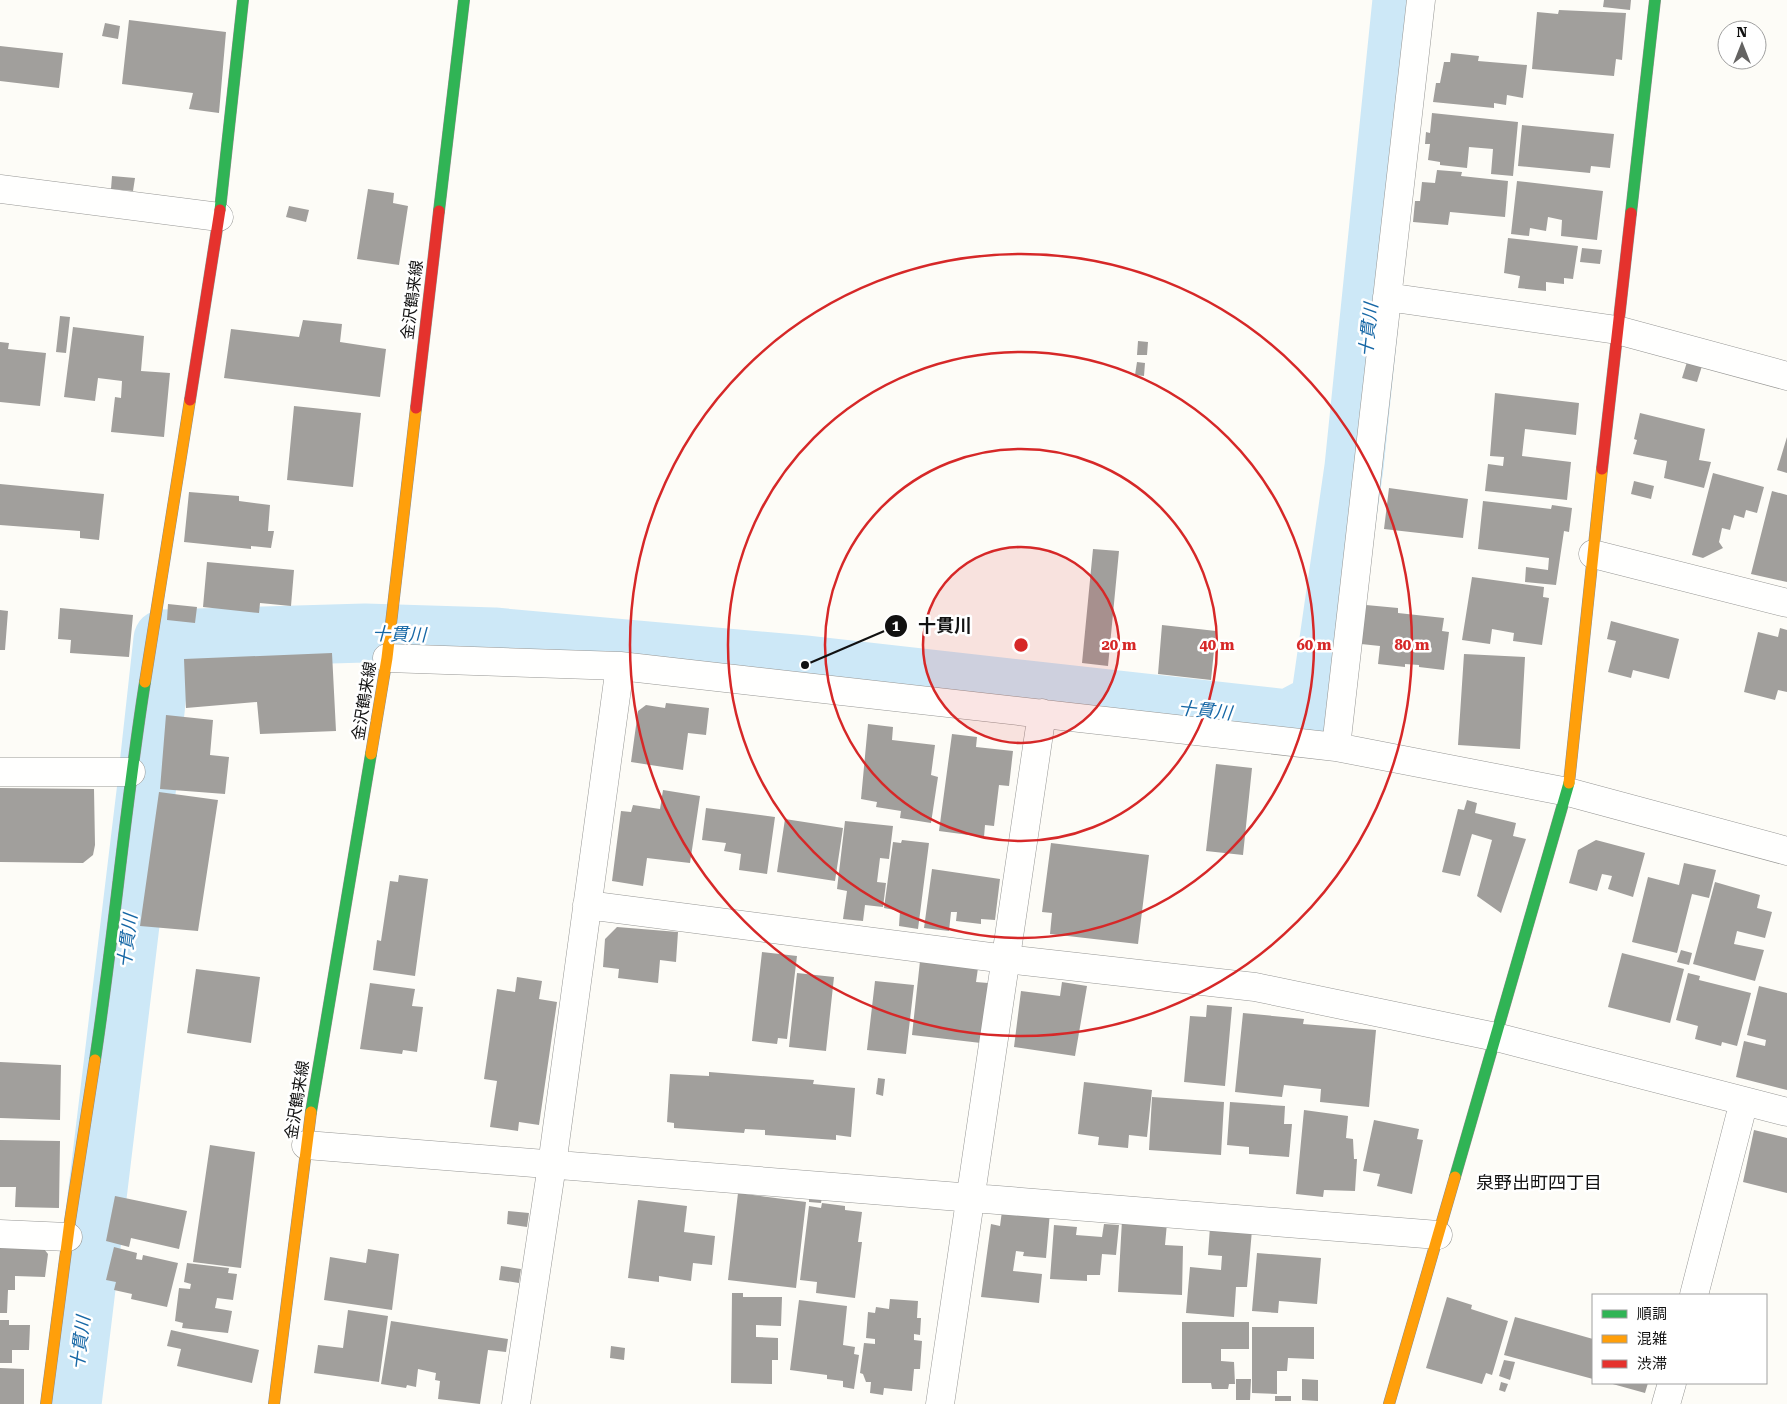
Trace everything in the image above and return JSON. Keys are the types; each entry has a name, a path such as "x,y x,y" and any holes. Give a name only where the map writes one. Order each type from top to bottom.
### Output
{"street":[{"path":"46,1404 68,1237 109,968 131,772 219,217 243,0"},
{"name":"金沢鶴来線","path":"274,1404 306,1145 388,650 464,0"},
{"path":"1336,747 1421,0"},
{"path":"1389,1404 1568,792 1617,330 1655,0"},
{"path":"0,189 219,217"},
{"path":"1387,297 1617,330 1787,376"},
{"path":"1593,554 1787,603"},
{"path":"388,650 620,666 1336,747 1568,792 1787,851"},
{"path":"516,1404 552,1165 620,666"},
{"path":"940,1404 1042,713"},
{"path":"0,772 131,772"},
{"path":"587,905 1006,959 1255,987 1496,1037 1787,1112"},
{"path":"1694,1294 1744,1101"},
{"path":"306,1145 1438,1235"},
{"path":"0,1234 68,1237"},
{"path":"1666,1404 1672,1384"}],"building":[{"path":"1604,0 1631,0 1630,10 1603,7"},
{"path":"1559,10 1626,13 1622,60 1616,59 1614,76 1532,69 1537,12 1558,14"},
{"path":"129,20 226,32 219,113 189,109 193,93 122,84"},
{"path":"105,23 120,26 118,39 102,36"},
{"path":"0,46 63,53 59,88 0,81"},
{"path":"1451,53 1479,56 1478,61 1527,65 1523,98 1507,95 1506,105 1494,103 1494,108 1433,102 1436,83 1440,83 1444,62 1450,62"},
{"path":"1432,113 1518,122 1513,176 1491,174 1493,149 1469,147 1467,168 1440,165 1440,162 1428,160 1430,144 1425,144 1426,132 1430,133"},
{"path":"1522,125 1614,134 1610,168 1591,166 1590,173 1518,166"},
{"path":"1437,170 1462,172 1461,176 1508,181 1505,217 1450,212 1448,225 1413,222 1415,201 1420,201 1422,182 1435,183"},
{"path":"112,176 135,178 133,191 111,189"},
{"path":"1517,181 1603,191 1597,240 1561,236 1562,220 1548,217 1546,231 1530,228 1529,236 1511,234"},
{"path":"368,189 394,193 393,203 408,206 399,265 357,259"},
{"path":"289,206 309,210 306,222 286,217"},
{"path":"1508,238 1578,246 1573,279 1564,278 1564,284 1546,282 1546,291 1518,288 1520,276 1504,273"},
{"path":"1582,248 1602,250 1600,264 1580,262"},
{"path":"60,316 70,317 66,353 56,352"},
{"path":"303,320 342,324 340,342 386,349 380,397 224,378 231,329 299,337"},
{"path":"73,327 144,336 141,371 170,373 164,437 111,432 115,397 121,398 122,381 98,378 95,401 64,397"},
{"path":"1138,341 1148,342 1147,355 1137,355"},
{"path":"0,342 9,343 8,349 46,353 40,406 0,402"},
{"path":"1137,362 1145,363 1144,376 1135,375"},
{"path":"1687,362 1702,366 1697,382 1682,378"},
{"path":"1495,393 1579,403 1576,435 1525,429 1522,456 1571,462 1567,500 1485,491 1488,464 1503,466 1504,457 1490,456"},
{"path":"294,406 361,413 353,487 287,480"},
{"path":"1640,413 1705,429 1699,460 1711,462 1704,488 1664,478 1667,461 1633,454 1637,440 1634,439"},
{"path":"1787,437 1787,473 1777,470"},
{"path":"1713,473 1764,487 1757,513 1746,510 1744,518 1734,515 1730,530 1722,528 1719,542 1723,548 1703,558 1692,555"},
{"path":"1634,481 1654,486 1651,499 1631,494"},
{"path":"0,484 104,494 99,540 80,538 80,531 0,525"},
{"path":"1389,488 1468,499 1463,538 1384,529"},
{"path":"1772,491 1787,495 1787,582 1751,574"},
{"path":"189,492 239,496 239,501 270,505 268,531 274,531 271,548 251,546 251,549 184,542"},
{"path":"1483,501 1551,509 1552,505 1572,508 1569,532 1564,531 1556,585 1525,582 1526,567 1548,570 1549,558 1478,549"},
{"path":"1093,549 1119,551 1108,666 1082,663"},
{"path":"207,562 294,570 291,606 260,603 259,613 203,607"},
{"path":"1472,577 1544,587 1543,597 1549,598 1542,645 1513,641 1514,633 1492,629 1490,644 1462,640"},
{"path":"168,604 197,607 195,623 167,620"},
{"path":"1366,605 1398,608 1398,613 1444,618 1442,631 1449,632 1444,670 1419,667 1419,665 1405,664 1405,667 1378,664 1380,646 1361,644"},
{"path":"60,608 133,615 129,657 70,653 71,640 58,639"},
{"path":"0,610 8,611 5,650 0,650"},
{"path":"1611,621 1679,639 1669,679 1633,670 1631,678 1608,672 1616,641 1607,639"},
{"path":"1162,625 1216,631 1211,680 1158,674"},
{"path":"1780,628 1787,630 1787,692 1778,690 1775,700 1744,692 1758,632 1778,637"},
{"path":"332,653 336,731 260,734 257,702 186,708 184,659"},
{"path":"1464,654 1525,657 1520,749 1458,745"},
{"path":"666,703 709,708 706,735 688,733 683,770 631,762 638,711 646,705 665,708"},
{"path":"166,715 213,720 210,755 229,757 225,794 160,789"},
{"path":"868,724 893,727 892,740 935,745 931,775 938,777 931,823 900,818 901,811 876,807 877,802 861,799"},
{"path":"952,734 977,737 976,747 1013,751 1009,786 999,785 994,826 985,825 984,837 939,831"},
{"path":"1216,764 1252,768 1243,855 1206,851"},
{"path":"0,788 94,789 95,845 93,855 83,863 0,862"},
{"path":"663,790 700,796 690,863 647,858 643,886 612,881 621,811 631,812 633,805 660,809"},
{"path":"159,792 218,800 198,931 140,926"},
{"path":"1467,800 1477,803 1475,813 1516,823 1513,836 1526,839 1501,913 1477,896 1492,840 1472,834 1460,876 1442,872 1458,809 1464,810"},
{"path":"706,808 775,817 767,874 739,870 741,854 724,851 726,843 702,840"},
{"path":"785,819 843,828 835,881 777,872"},
{"path":"845,821 893,826 889,859 880,858 877,882 886,883 883,907 865,905 863,921 843,919 847,891 837,889"},
{"path":"902,840 929,843 918,929 899,926 900,911 884,908 893,842 901,843"},
{"path":"1596,840 1645,853 1633,897 1608,889 1612,876 1602,874 1597,891 1569,883 1578,850"},
{"path":"1051,843 1149,855 1138,944 1050,934 1052,913 1042,912"},
{"path":"1684,863 1716,870 1709,898 1692,894 1677,953 1632,942 1648,877 1679,885"},
{"path":"932,869 1000,879 995,920 981,919 981,924 956,921 957,912 951,912 949,931 924,928"},
{"path":"399,875 428,879 415,976 373,970 377,940 381,941 390,881 398,882"},
{"path":"1715,882 1760,895 1757,908 1772,912 1765,938 1737,931 1734,944 1764,950 1755,981 1693,964"},
{"path":"617,927 678,932 676,962 660,960 658,983 618,978 619,969 603,967 605,939"},
{"path":"1681,950 1692,953 1689,965 1677,962"},
{"path":"762,952 797,956 787,1039 778,1038 777,1044 752,1041"},
{"path":"1622,953 1684,969 1670,1023 1608,1007"},
{"path":"920,961 978,968 976,982 988,983 981,1043 912,1035"},
{"path":"196,969 260,977 251,1043 187,1033"},
{"path":"797,973 834,977 826,1051 789,1047"},
{"path":"1688,973 1700,976 1699,980 1751,993 1737,1046 1722,1042 1721,1046 1695,1039 1698,1026 1676,1020"},
{"path":"517,977 542,981 539,999 557,1002 539,1125 519,1122 518,1131 490,1127 497,1081 484,1079 497,989 515,992"},
{"path":"875,981 914,985 906,1054 867,1050"},
{"path":"1062,982 1087,986 1075,1056 1014,1047 1021,991 1060,996"},
{"path":"370,983 415,989 412,1006 423,1007 417,1052 403,1050 402,1054 360,1049"},
{"path":"1759,986 1787,993 1787,1090 1736,1077 1744,1041 1765,1046 1766,1040 1747,1035"},
{"path":"1207,1005 1232,1007 1225,1086 1184,1082 1190,1016 1206,1017"},
{"path":"1243,1013 1304,1019 1303,1024 1376,1030 1369,1107 1320,1102 1321,1089 1284,1085 1282,1097 1235,1092"},
{"path":"0,1062 61,1065 60,1120 0,1118"},
{"path":"709,1072 814,1080 813,1084 855,1088 851,1137 836,1135 836,1140 765,1135 765,1130 745,1129 744,1133 674,1128 674,1123 667,1122 670,1074 709,1076"},
{"path":"878,1078 885,1079 883,1096 876,1094"},
{"path":"1084,1082 1152,1090 1147,1137 1129,1135 1128,1148 1098,1145 1099,1137 1078,1134"},
{"path":"1152,1097 1224,1102 1221,1155 1149,1150"},
{"path":"1230,1102 1285,1106 1284,1124 1292,1124 1289,1157 1249,1154 1249,1147 1227,1145"},
{"path":"1304,1110 1348,1116 1346,1138 1353,1139 1354,1159 1357,1159 1355,1191 1324,1190 1323,1197 1296,1194"},
{"path":"1374,1120 1419,1129 1417,1139 1423,1140 1412,1194 1377,1186 1380,1174 1363,1171"},
{"path":"1754,1130 1787,1138 1787,1193 1743,1182"},
{"path":"0,1140 60,1141 59,1208 15,1207 16,1187 0,1187"},
{"path":"210,1145 255,1152 241,1268 193,1262"},
{"path":"738,1193 806,1202 796,1288 728,1280"},
{"path":"809,1195 822,1196 821,1203 809,1202"},
{"path":"115,1196 187,1211 179,1249 131,1238 129,1247 106,1241"},
{"path":"638,1200 687,1206 684,1232 715,1236 712,1265 693,1263 691,1281 659,1276 659,1282 628,1278"},
{"path":"822,1203 845,1206 845,1210 862,1212 858,1242 862,1242 855,1298 816,1293 817,1282 800,1280 809,1206 821,1208"},
{"path":"508,1211 529,1213 527,1227 507,1224"},
{"path":"1002,1211 1050,1212 1046,1258 1023,1256 1024,1252 1016,1251 1013,1271 1042,1274 1039,1303 981,1297 991,1224 1000,1226"},
{"path":"1122,1220 1167,1223 1165,1245 1183,1246 1182,1295 1118,1292"},
{"path":"1104,1224 1119,1225 1116,1255 1102,1254 1100,1275 1087,1275 1087,1281 1050,1279 1054,1225 1077,1227 1076,1235 1102,1237"},
{"path":"1210,1227 1252,1230 1247,1287 1236,1287 1234,1317 1186,1313 1190,1267 1221,1270 1222,1256 1208,1255"},
{"path":"0,1244 40,1244 48,1254 45,1277 15,1276 15,1290 8,1290 7,1313 0,1313"},
{"path":"114,1247 137,1253 136,1259 142,1260 143,1255 178,1263 167,1307 131,1299 132,1294 114,1290 116,1282 106,1280"},
{"path":"368,1249 399,1254 392,1310 324,1300 330,1257 366,1263"},
{"path":"1257,1253 1321,1258 1317,1304 1279,1301 1278,1313 1252,1311"},
{"path":"187,1263 229,1268 228,1273 237,1274 233,1300 217,1298 215,1308 232,1311 228,1333 182,1328 183,1323 175,1321 179,1288 190,1289 191,1284 184,1282"},
{"path":"501,1266 521,1269 519,1283 499,1280"},
{"path":"732,1293 743,1293 743,1297 782,1297 781,1326 756,1325 756,1337 778,1338 778,1360 772,1360 772,1384 731,1383"},
{"path":"1447,1297 1472,1305 1471,1309 1508,1321 1492,1375 1486,1373 1482,1384 1426,1368"},
{"path":"890,1299 918,1301 917,1318 921,1318 920,1335 914,1334 914,1340 922,1341 920,1369 914,1369 912,1391 884,1388 883,1395 870,1393 871,1382 866,1382 863,1374 860,1373 864,1343 875,1344 875,1339 866,1338 868,1312 875,1313 876,1307 889,1309"},
{"path":"799,1300 847,1306 843,1345 855,1347 854,1354 859,1355 854,1389 843,1387 843,1381 827,1379 827,1375 790,1370"},
{"path":"348,1310 388,1316 379,1382 314,1373 318,1345 343,1348"},
{"path":"1515,1317 1592,1339 1592,1379 1504,1355"},
{"path":"0,1320 9,1320 9,1325 30,1325 29,1350 12,1350 12,1363 0,1363"},
{"path":"391,1321 508,1339 506,1352 488,1350 480,1404 438,1399 440,1381 435,1380 436,1373 418,1369 416,1387 407,1385 406,1388 381,1384"},
{"path":"1182,1322 1249,1322 1249,1349 1221,1349 1221,1361 1234,1362 1235,1384 1229,1384 1228,1389 1212,1389 1211,1383 1182,1383"},
{"path":"1252,1327 1314,1327 1314,1359 1288,1358 1287,1371 1277,1371 1277,1394 1252,1393"},
{"path":"171,1330 259,1350 252,1383 177,1366 181,1349 167,1346"},
{"path":"611,1346 625,1348 624,1360 610,1358"},
{"path":"1504,1360 1515,1362 1510,1380 1499,1376"},
{"path":"0,1368 24,1369 24,1404 0,1404"},
{"path":"1236,1379 1251,1379 1250,1400 1236,1400"},
{"path":"1302,1379 1318,1380 1318,1401 1302,1400"},
{"path":"1501,1382 1508,1384 1505,1392 1499,1390"},
{"path":"1613,1384 1648,1384 1645,1393"},
{"path":"1275,1396 1291,1396 1291,1401 1275,1401"}],"waterway":[{"name":"十貫川","path":"72,1404 163,639 365,633 494,637 805,665 1288,719 1320,702 1354,467 1402,0"}],"traffic: fast":[{"path":"220,210 243,0"},
{"path":"439,211 464,0"},
{"path":"1631,213 1655,0"},
{"path":"95,1060 145,682"},
{"path":"311,1112 371,754"},
{"path":"1455,1177 1569,783"}],"traffic: slow":[{"path":"145,682 190,400"},
{"path":"371,754 387,658 416,408"},
{"path":"1569,783 1602,469"},
{"path":"46,1404 70,1221 95,1060"},
{"path":"274,1404 311,1112"},
{"path":"1389,1404 1455,1177"}],"traffic: jam":[{"path":"190,400 220,210"},
{"path":"416,408 439,211"},
{"path":"1602,469 1631,213"}],"place":[{"name":"十貫川","path":"805,665"}],"district":[{"name":"泉野出町四丁目","path":"1539,1182"}]}
